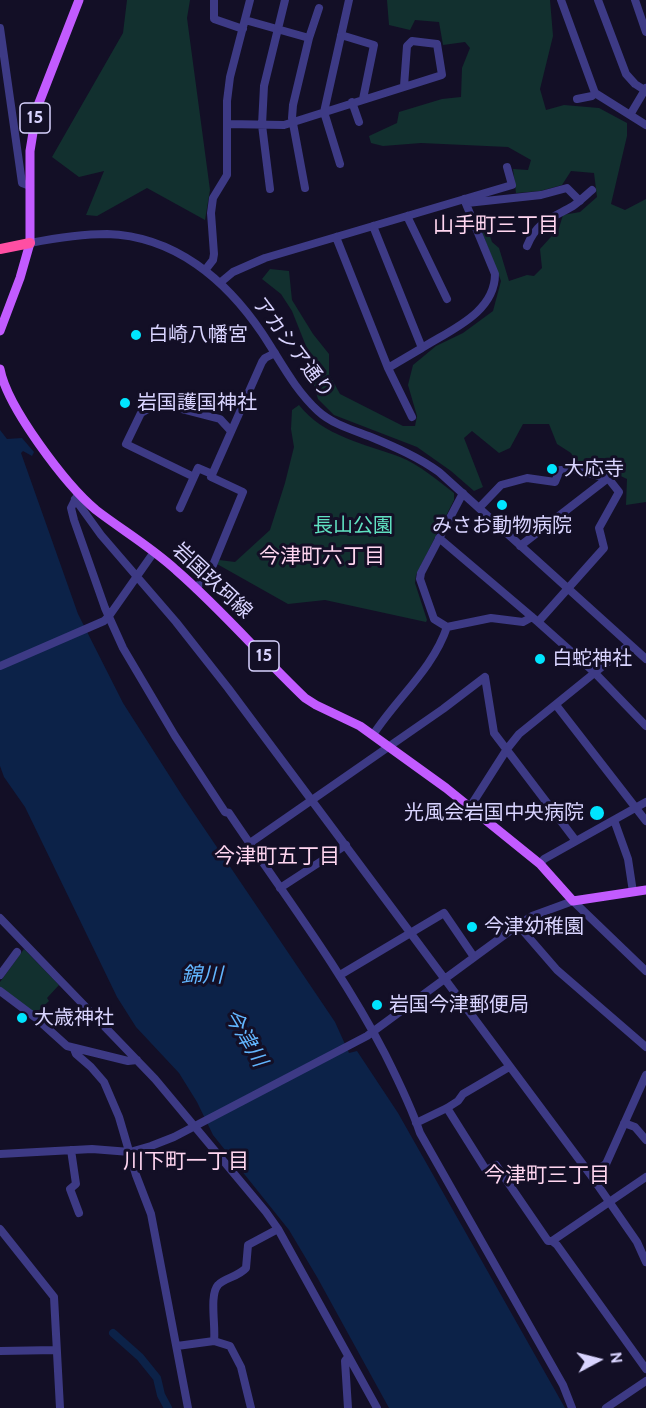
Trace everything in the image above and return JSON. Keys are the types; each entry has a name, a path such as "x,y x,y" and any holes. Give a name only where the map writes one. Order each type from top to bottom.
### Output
{"highway":[{"path":"0,249 30,243"}],"main road":[{"name":"15","path":"0,331 20,278 30,243 32,230 30,151 37,108 79,0"},
{"name":"岩国玖珂線","path":"0,369 9,398 77,496 154,552 196,589 305,698 360,726 470,807 540,864 573,901"},
{"path":"573,901 646,890"}],"street":[{"path":"214,0 214,19 243,29"},
{"path":"206,269 213,260 214,254 211,213 213,198 227,175 227,101 230,77 250,0"},
{"path":"270,189 262,124 264,86 285,0"},
{"path":"340,164 324,112 349,0"},
{"path":"561,0 595,93 646,125"},
{"path":"598,0 626,74 635,84 646,90 630,114"},
{"path":"635,0 646,32"},
{"path":"305,188 293,122 293,105 309,38 319,8"},
{"path":"246,20 309,38"},
{"path":"0,28 22,183 30,186"},
{"path":"341,35 374,45 363,99"},
{"path":"227,124 293,122 442,75 437,44 412,41 407,46 404,86"},
{"path":"577,99 592,96 595,93"},
{"path":"352,102 359,122"},
{"path":"221,282 233,272 257,261 407,216 466,201 512,185 507,167"},
{"path":"466,201 542,195 567,188 580,201"},
{"path":"527,246 532,233 548,218 580,201 592,190"},
{"path":"388,368 462,323 484,307 491,296 495,285 495,274 466,201"},
{"path":"407,216 447,298"},
{"path":"373,226 422,348"},
{"name":"アカシア通り","path":"30,243 86,234 110,234 164,246 206,269 221,282 252,319 306,400 340,425 422,460 464,494 646,659"},
{"path":"336,237 388,368 412,417"},
{"path":"196,589 213,564 243,492 211,477 212,474 262,362 275,353"},
{"path":"194,477 126,444 141,413 158,403 220,419 231,431"},
{"path":"180,508 198,468 212,474"},
{"path":"464,494 439,538 420,579 434,619 447,627 491,618 522,622 535,619 568,588 604,548 599,528 619,492 608,478 576,470 560,470 555,482 527,478 501,485 479,508"},
{"path":"520,546 608,478"},
{"path":"77,496 101,535 228,688 346,845 590,1174 637,1242 646,1262"},
{"path":"77,496 71,508 74,520 123,648 175,736 225,812 229,813 340,975 373,1032 420,1133 562,1385 572,1408"},
{"path":"439,538 594,672 646,726"},
{"path":"0,666 104,621 154,552"},
{"path":"373,735 433,656 447,627"},
{"path":"470,807 519,734 629,645"},
{"path":"250,843 443,709 485,677 494,733 576,841"},
{"path":"556,705 646,821"},
{"path":"540,864 646,802"},
{"path":"614,820 628,859 633,892"},
{"path":"280,888 346,845"},
{"path":"0,1154 71,1150 130,1152 151,1146 198,1125 358,1041 518,924 532,916 573,901 646,971"},
{"path":"340,975 444,913 474,957"},
{"path":"0,918 198,1125 278,1229 377,1408"},
{"path":"518,924 556,970 646,1047"},
{"path":"0,975 17,952"},
{"path":"0,991 36,1018 67,1046 128,1061 137,1060"},
{"path":"74,1049 76,1054 104,1082 119,1117 151,1214 188,1408"},
{"path":"417,1123 447,1108 458,1101 463,1094 510,1067"},
{"path":"590,1174 606,1164 646,1075"},
{"path":"447,1108 486,1170 496,1165 548,1241 557,1245 646,1369"},
{"path":"624,1123 635,1127 646,1140"},
{"path":"71,1150 76,1184 70,1189 79,1213"},
{"path":"552,1241 646,1177"},
{"path":"0,1229 54,1297 60,1408"},
{"path":"214,1341 216,1287 219,1283 242,1273 246,1268 248,1245 278,1229"},
{"path":"177,1346 214,1341 230,1346 241,1367 251,1408"},
{"path":"0,1351 56,1350"},
{"path":"348,1357 345,1360 348,1408"},
{"path":"606,1408 646,1381"}],"green space":[{"path":"127,0 190,0 187,18 210,190 205,220 147,188 97,216 86,215 104,171 79,177 52,157 123,33"},
{"path":"387,0 550,0 553,36 540,89 546,110 564,105 599,108 627,123 627,136 611,204 625,210 646,199 646,502 626,505 627,479 612,472 579,466 571,453 557,444 549,424 523,424 510,448 499,453 472,431 464,438 483,487 474,491 417,447 334,415 318,399 309,369 308,351 292,311 281,294 262,279 270,269 289,271 292,300 313,334 329,354 329,374 340,394 403,426 415,426 417,416 408,385 413,365 436,346 463,333 493,311 501,281 479,218 484,219 492,242 499,248 509,281 527,275 534,276 542,268 540,249 559,228 563,215 580,212 597,197 594,173 571,171 562,185 540,191 516,193 513,169 528,170 531,160 508,147 421,143 383,146 371,143 369,136 397,123 399,112 442,99 461,97 462,68 470,48 465,42 443,45 439,22 415,20 410,30 389,25"},
{"name":"長山公園","path":"299,405 309,416 332,432 407,460 454,493 454,500 416,575 415,583 426,622 325,600 288,604 217,564 219,560 235,562 270,530 294,447 291,429 292,410"},
{"path":"24,949 59,985 47,998 49,1001 35,1014 0,987 0,982"}],"water":[{"name":"錦川","path":"0,430 7,439 22,438 34,452 32,456 23,451 21,453 78,614 123,703 183,797 335,1022 349,1053 357,1051 398,1113 565,1408 389,1408 289,1230 213,1135 197,1102 179,1073 136,1027 117,997 25,807 4,777 0,766"}],"waterway":[{"path":"113,1333 140,1357 157,1378 161,1395 168,1408"}],"place":[{"name":"白崎八幡宮","path":"136,335"},
{"name":"岩国護国神社","path":"125,403"},
{"name":"大応寺","path":"552,469"},
{"name":"みさお動物病院","path":"502,505"},
{"name":"白蛇神社","path":"540,659"},
{"name":"光風会岩国中央病院","path":"597,813"},
{"name":"今津幼稚園","path":"472,927"},
{"name":"岩国今津郵便局","path":"377,1005"},
{"name":"大歳神社","path":"22,1018"}],"district":[{"name":"山手町三丁目","path":"496,226"},
{"name":"今津町六丁目","path":"322,557"},
{"name":"今津町五丁目","path":"277,857"},
{"name":"川下町一丁目","path":"186,1162"},
{"name":"今津町三丁目","path":"547,1176"}],"water label":[{"name":"今津川","path":"245,1038"}]}
